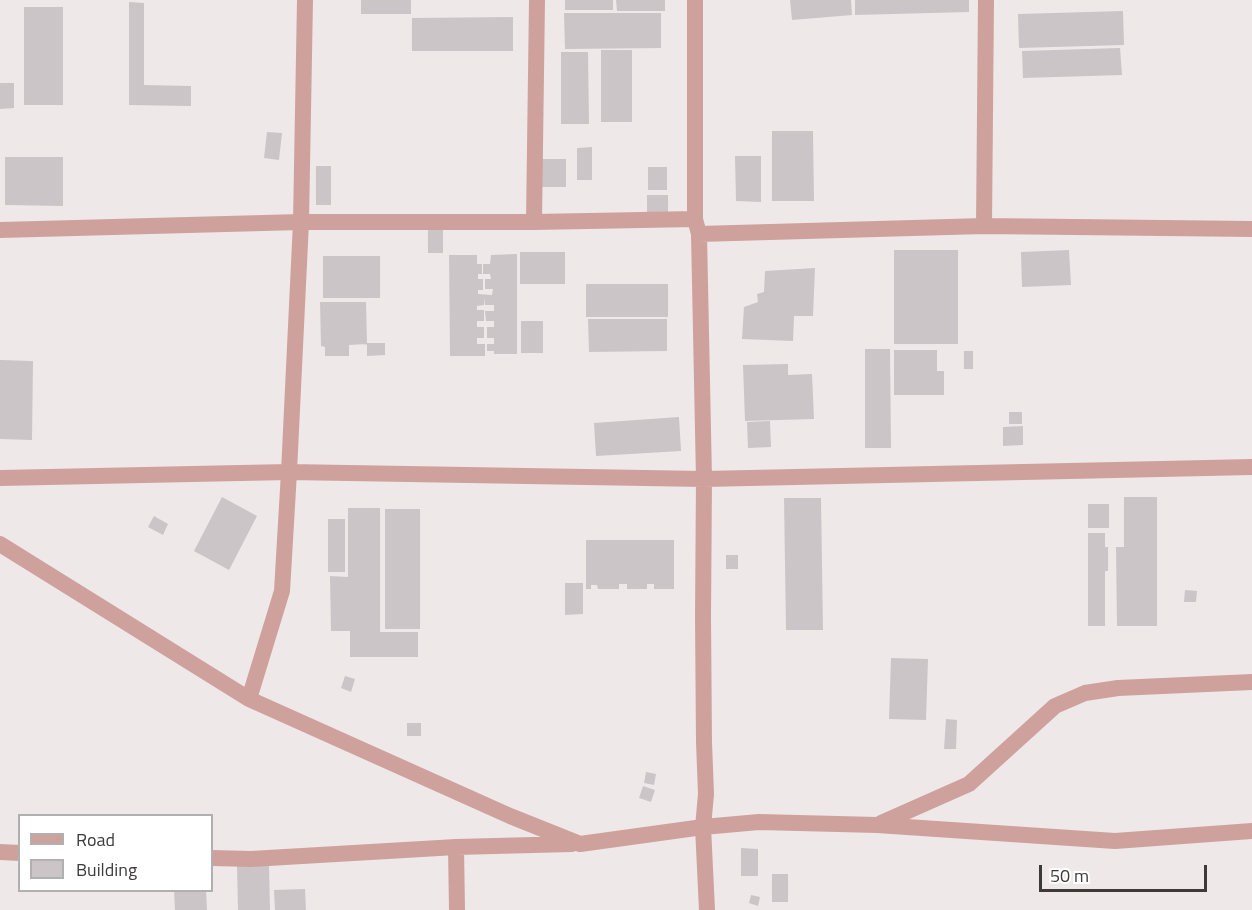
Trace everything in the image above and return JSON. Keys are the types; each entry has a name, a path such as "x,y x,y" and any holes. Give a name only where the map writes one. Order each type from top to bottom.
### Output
{"street":[{"path":"249,699 282,591 290,472 301,222 305,0"},
{"path":"534,222 537,0"},
{"path":"695,0 697,227 704,479 703,629 706,794 703,827 707,910"},
{"path":"984,226 986,0"},
{"path":"0,230 301,222 534,222 697,227 984,226 1252,229"},
{"path":"0,478 290,472 704,479 1252,467"},
{"path":"0,544 249,699 499,811 580,844"},
{"path":"877,825 969,784 1054,706 1085,693 1118,688 1252,682"},
{"path":"213,858 251,859 456,847 580,844 703,827 759,822 877,825 1115,841 1252,831"},
{"path":"456,847 457,910"},
{"path":"0,852 18,853"}],"building":[{"path":"361,0 411,0 411,14 361,14"},
{"path":"565,0 613,0 613,10 565,10"},
{"path":"616,0 665,0 665,11 617,11"},
{"path":"790,0 851,0 852,15 792,20"},
{"path":"855,0 969,0 969,12 855,15"},
{"path":"129,2 144,3 144,85 191,86 191,106 129,105"},
{"path":"24,7 63,7 63,105 24,105"},
{"path":"1123,11 1124,45 1019,48 1018,14"},
{"path":"564,13 661,13 661,48 565,49"},
{"path":"513,17 513,51 412,51 412,18"},
{"path":"1120,48 1122,75 1023,78 1022,51"},
{"path":"601,50 632,50 632,122 601,122"},
{"path":"561,52 588,52 589,124 561,124"},
{"path":"0,83 14,83 14,108 0,109"},
{"path":"772,131 813,131 814,201 772,201"},
{"path":"267,132 282,133 279,160 264,158"},
{"path":"592,147 592,180 577,180 577,148"},
{"path":"735,156 761,156 761,202 736,201"},
{"path":"5,157 63,157 63,206 5,205"},
{"path":"537,159 566,159 566,187 538,187"},
{"path":"316,166 331,166 331,205 316,205"},
{"path":"648,167 667,167 667,190 648,190"},
{"path":"647,195 668,195 668,213 647,213"},
{"path":"428,225 443,225 443,253 428,253"},
{"path":"894,250 958,250 958,344 894,344"},
{"path":"1069,250 1071,285 1022,287 1021,252"},
{"path":"520,252 565,252 565,284 520,284"},
{"path":"517,254 517,354 494,354 494,351 487,351 487,344 494,344 494,338 487,338 487,327 494,327 494,321 486,321 485,311 494,311 494,305 485,305 484,298 484,305 477,306 477,310 484,310 484,321 477,321 477,327 484,327 484,338 477,338 477,344 485,344 485,356 450,356 449,255 477,255 477,264 482,264 482,274 478,274 478,279 483,279 483,290 478,290 478,294 492,295 493,289 485,289 485,279 491,279 490,274 483,274 483,264 490,264 491,255"},
{"path":"323,256 380,256 380,298 323,298"},
{"path":"815,268 813,316 794,316 793,341 742,339 744,307 758,302 757,294 764,292 765,271"},
{"path":"586,284 668,284 668,317 586,317"},
{"path":"320,302 366,302 367,344 349,345 349,356 325,356 325,347 321,346"},
{"path":"588,319 667,319 667,351 589,352"},
{"path":"521,321 543,321 543,353 521,353"},
{"path":"367,343 385,343 385,355 367,356"},
{"path":"865,349 890,349 891,448 865,448"},
{"path":"894,350 937,350 937,371 944,371 944,395 894,395"},
{"path":"964,351 973,351 973,369 964,369"},
{"path":"0,360 33,361 32,440 0,439"},
{"path":"788,364 788,375 812,374 814,419 745,421 743,365"},
{"path":"1009,412 1022,412 1022,424 1009,424"},
{"path":"679,417 681,451 596,456 594,423"},
{"path":"770,421 771,447 748,448 747,422"},
{"path":"1023,426 1023,445 1003,446 1003,427"},
{"path":"222,497 257,516 229,570 194,551"},
{"path":"1124,497 1157,497 1157,626 1117,626 1116,547 1124,547"},
{"path":"784,498 821,498 823,630 786,630"},
{"path":"1088,504 1109,504 1109,528 1088,528"},
{"path":"348,508 380,508 380,632 418,632 418,657 350,657 350,631 331,631 330,576 348,577"},
{"path":"385,509 420,509 420,629 385,629"},
{"path":"154,516 168,524 163,535 148,527"},
{"path":"328,519 345,519 345,572 328,572"},
{"path":"1088,533 1105,533 1105,547 1108,547 1108,571 1105,571 1105,626 1088,626"},
{"path":"586,540 674,540 674,589 654,589 654,584 647,584 647,589 627,589 627,584 619,584 619,589 598,589 597,585 591,585 591,589 586,589"},
{"path":"726,555 738,555 738,569 726,569"},
{"path":"565,583 583,583 583,614 565,615"},
{"path":"1185,590 1197,591 1196,602 1184,602"},
{"path":"891,658 928,659 926,720 889,719"},
{"path":"345,676 355,679 351,692 341,688"},
{"path":"946,719 957,720 956,749 944,749"},
{"path":"407,723 421,723 421,736 407,736"},
{"path":"646,772 656,774 654,785 644,783"},
{"path":"643,786 655,790 651,802 639,798"},
{"path":"741,848 758,849 758,876 741,876"},
{"path":"269,865 270,910 238,910 237,866"},
{"path":"772,874 788,874 788,902 772,902"},
{"path":"305,889 306,910 275,910 274,890"},
{"path":"174,892 206,892 207,910 175,910"},
{"path":"751,895 760,897 758,906 749,903"}]}
